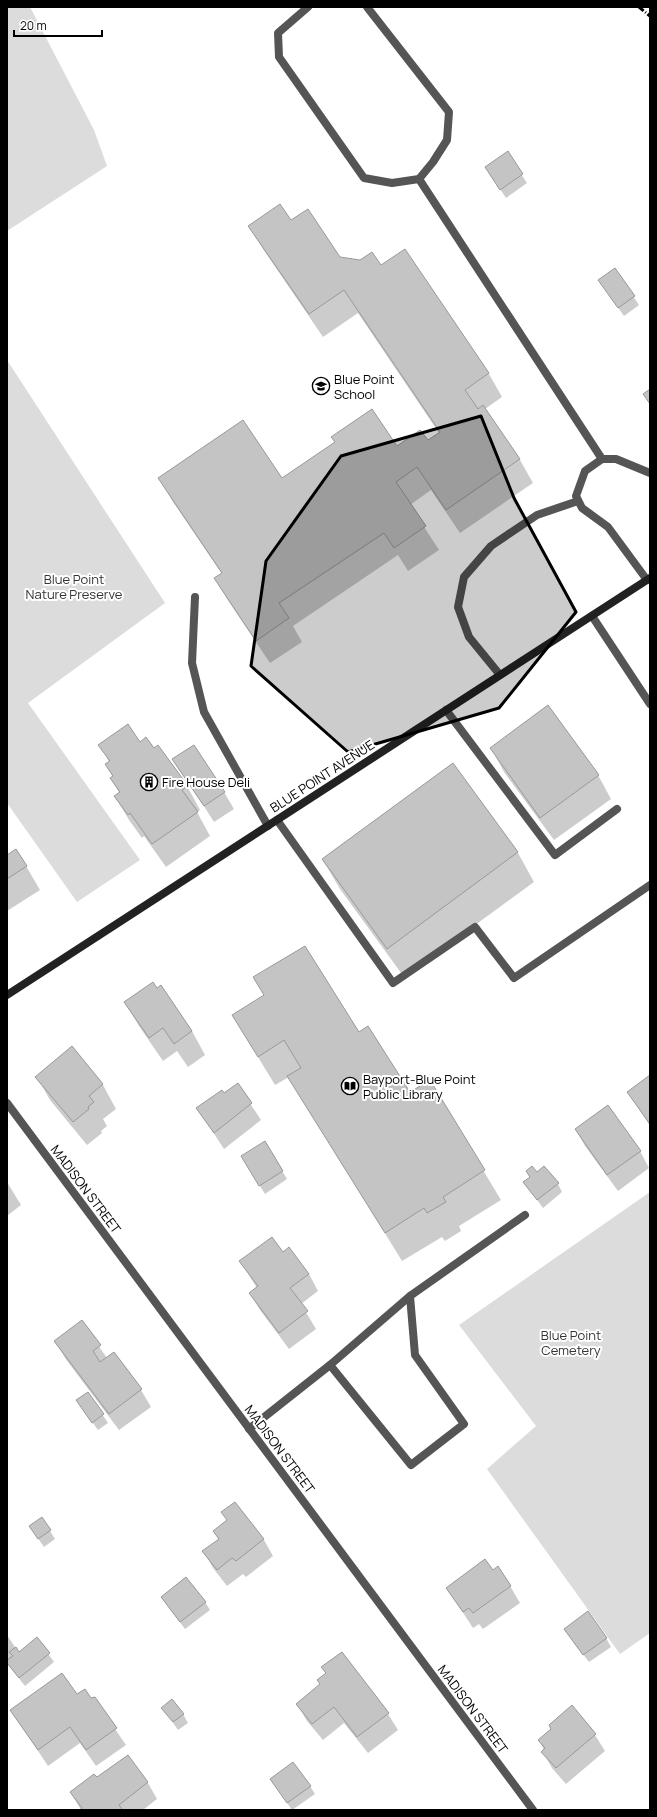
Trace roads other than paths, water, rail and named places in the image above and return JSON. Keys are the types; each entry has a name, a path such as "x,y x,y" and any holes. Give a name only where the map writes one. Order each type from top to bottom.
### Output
{"street":[{"path":"308,7 278,33 279,57 364,178 392,183 419,179 433,162 447,140 449,112 367,7"},
{"path":"419,179 602,459"},
{"path":"648,579 608,527 582,508 576,496 584,471 602,459 616,459 650,474"},
{"path":"500,675 469,637 458,607 464,577 491,546 537,515 578,501"},
{"name":"BLUE POINT AVENUE","path":"7,995 648,579"},
{"path":"195,598 192,663 204,712 268,826"},
{"path":"592,616 650,704"},
{"path":"446,710 555,855 617,809"},
{"path":"277,820 393,983 474,927 514,978 650,885"},
{"name":"MADISON STREET","path":"7,1103 533,1810"},
{"path":"249,1429 330,1365 410,1296 525,1215"},
{"path":"330,1365 411,1465 464,1424 415,1355 410,1296"}],"railway":[{"path":"639,7 650,16"}],"place":[{"name":"Blue Point School","path":"321,386"},
{"name":"Fire House Deli","path":"149,782"},
{"name":"Bayport-Blue Point Public Library","path":"350,1086"}],"park label":[{"name":"Blue Point Nature Preserve","path":"74,586"},
{"name":"Blue Point Cemetery","path":"571,1342"}]}
